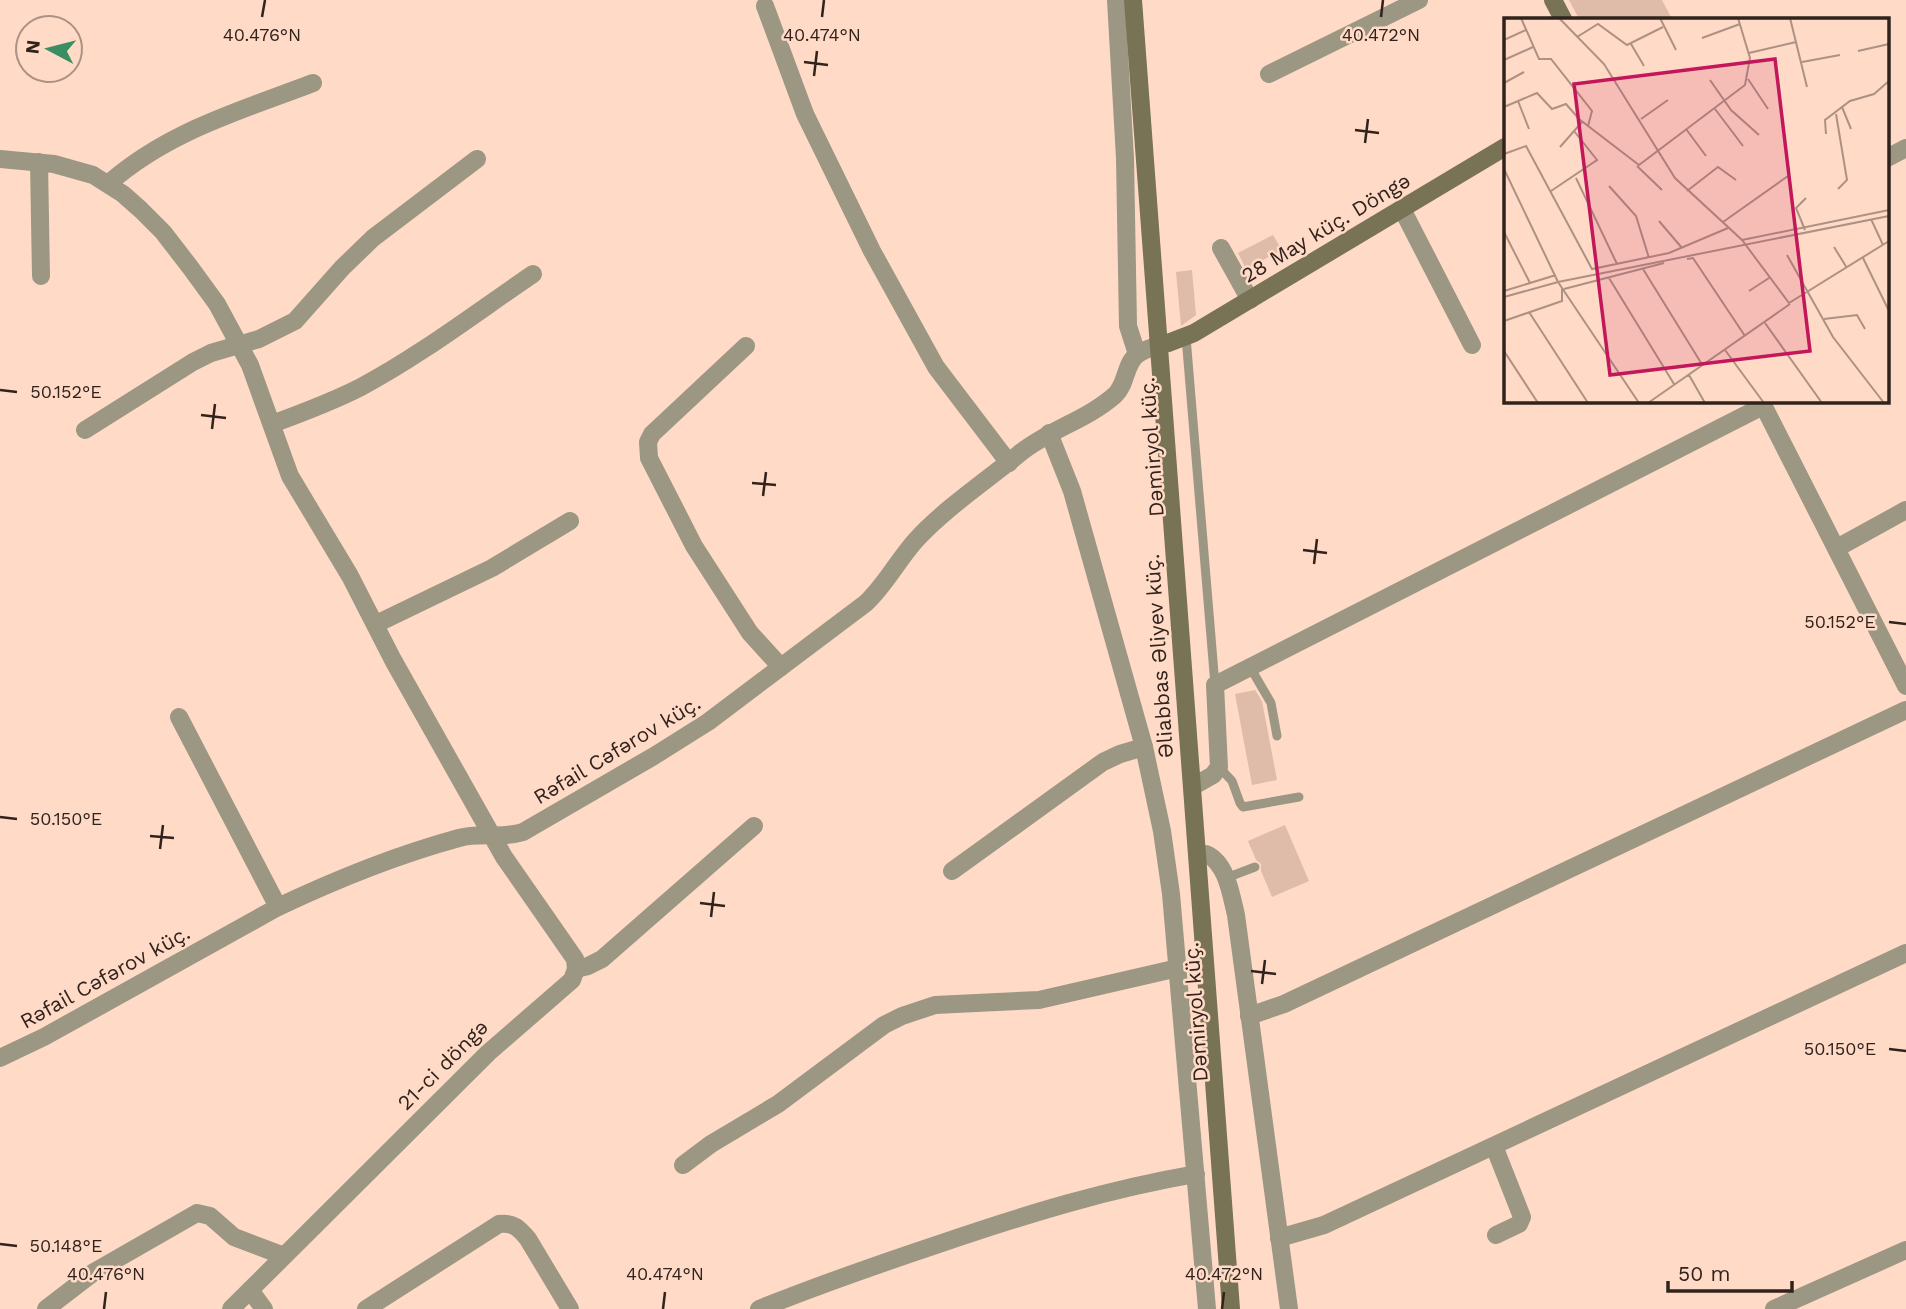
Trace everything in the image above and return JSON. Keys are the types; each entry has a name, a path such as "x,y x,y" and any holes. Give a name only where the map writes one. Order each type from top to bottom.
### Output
{"main road":[{"name":"Əliabbas Əliyev küç.","path":"1133,0 1163,344 1231,1309"},
{"name":"Dəmiryol küç.","path":"1144,0 1163,344 1241,1309"},
{"path":"1553,0 1562,18"},
{"name":"28 May küç. Döngə","path":"1163,344 1186,337 1504,149"}],"street":[{"path":"1116,0 1125,158 1128,326 1137,354 1163,344"},
{"path":"1269,74 1419,0"},
{"path":"765,6 805,114 877,262 936,367 1009,463"},
{"path":"108,184 150,151 190,129 313,83"},
{"path":"1888,157 1906,148"},
{"path":"0,159 72,168 93,175 108,184 141,210 163,232 217,304 250,365 290,476 376,624 393,660 493,836 517,877 568,947 575,959 576,969 602,959 754,826"},
{"path":"85,430 193,362 277,331 295,321 373,238 477,159"},
{"path":"39,162 41,276"},
{"path":"1402,209 1472,345"},
{"path":"1221,248 1250,300"},
{"path":"272,424 362,386 533,274"},
{"path":"746,346 652,434 647,450 664,490 694,546 750,633 781,667"},
{"name":"Rəfail Cəfərov küç.","path":"0,1058 44,1037 278,907 353,874 470,836 511,836 523,832 708,722 866,603 882,587 925,531 1009,463 1049,433 1116,394 1125,382 1137,354"},
{"path":"1199,783 1213,775 1219,767 1215,685 1762,403 1906,686"},
{"path":"1049,433 1072,491 1144,747 1166,856 1207,1309"},
{"path":"1836,548 1906,510"},
{"path":"376,624 492,568 570,521"},
{"path":"1249,1016 1284,1004 1906,710"},
{"path":"179,717 278,907"},
{"path":"951,871 1103,762 1144,747"},
{"path":"1206,853 1226,878 1236,915 1289,1309"},
{"path":"1279,1238 1324,1226 1906,953"},
{"path":"683,1165 778,1104 884,1025 902,1016 935,1005 1039,1000 1178,968"},
{"name":"21-ci döngə","path":"231,1309 488,1053 512,1030 564,989 572,980 576,969"},
{"path":"1494,1146 1522,1217 1519,1224 1496,1235"},
{"path":"759,1309 839,1278 1027,1214 1142,1184 1196,1174"},
{"path":"46,1309 94,1272 197,1213 209,1216 234,1237 284,1256"},
{"path":"366,1309 499,1224 509,1223 520,1229 528,1239 570,1309"},
{"path":"1774,1309 1906,1250"},
{"path":"250,1290 264,1309"},
{"path":"69,1292 76,1309"}],"lane":[{"path":"1186,337 1215,685"},
{"path":"1250,667 1271,703 1277,736"},
{"path":"1219,767 1231,781 1243,807 1300,797"},
{"path":"1226,878 1255,867"}],"building":[{"path":"1569,0 1662,0 1671,18 1578,18"},
{"path":"1273,235 1282,250 1246,269 1238,253"},
{"path":"1192,270 1196,315 1181,326 1176,272"},
{"path":"1255,690 1262,701 1277,780 1252,785 1235,694"},
{"path":"1285,825 1309,881 1272,897 1261,871 1261,864 1256,860 1248,841"}]}
